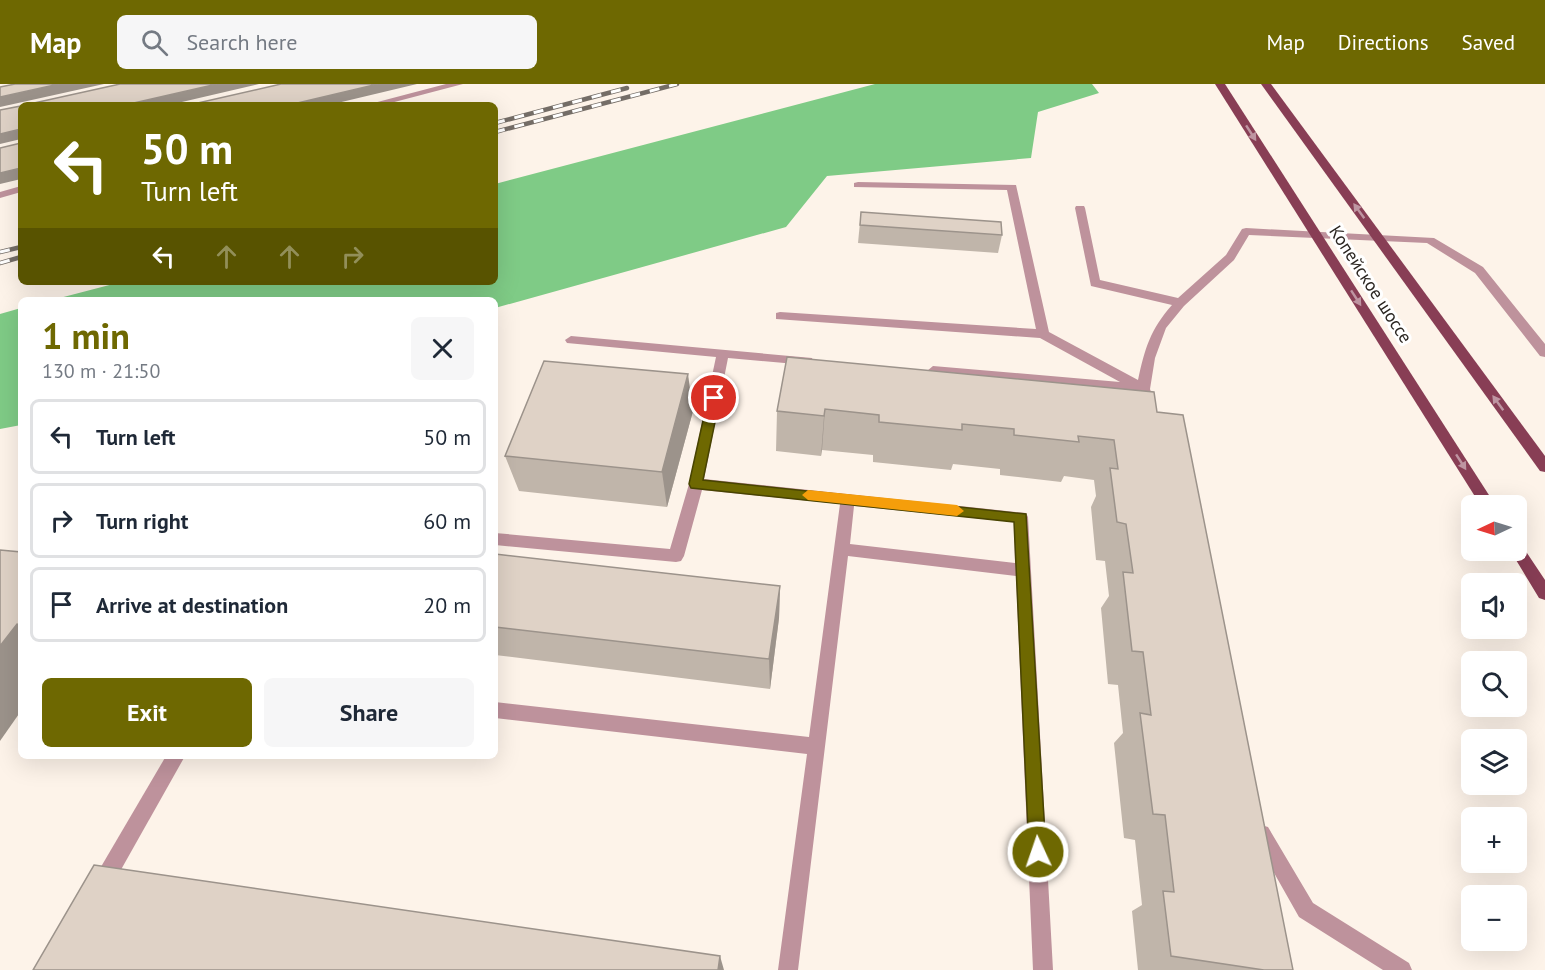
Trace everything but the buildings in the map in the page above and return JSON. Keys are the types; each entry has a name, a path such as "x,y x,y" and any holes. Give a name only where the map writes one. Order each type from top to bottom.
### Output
{"main road":[{"name":"Копейское шоссе","path":"1220,84 1482,495"},
{"name":"Копейское шоссе","path":"1266,84 1545,467"},
{"path":"1524,561 1545,593"}],"lane":[{"path":"383,102 458,84"},
{"path":"858,185 1012,187 1043,334"},
{"path":"0,195 18,190"},
{"path":"1080,208 1095,283 1180,303"},
{"path":"1153,421 1143,388 1149,358 1160,327 1180,303 1230,257 1246,231 1430,240 1479,270 1545,353"},
{"path":"780,316 1043,334 1143,388"},
{"path":"571,340 828,363"},
{"path":"498,538 675,556 696,484 723,354"},
{"path":"921,370 1143,388"},
{"path":"696,484 1021,518 1043,970"},
{"path":"788,970 848,499"},
{"path":"842,549 1023,570"},
{"path":"498,710 818,747"},
{"path":"94,899 174,759"},
{"path":"1257,815 1262,838 1306,910 1402,970"}],"green space":[{"path":"875,84 1092,84 1099,93 1038,112 1031,158 827,176 786,227 498,307 498,297 64,297 110,285 498,285 498,183"},
{"path":"18,309 18,426 0,429 0,314"}],"railway":[{"path":"498,131 677,84"},
{"path":"498,122 627,88"},
{"path":"0,252 18,248"},
{"path":"0,263 18,258"}],"slow traffic":[{"path":"808,495 957,511"}],"route":[{"path":"714,398 696,484 1021,518 1038,852"}]}
